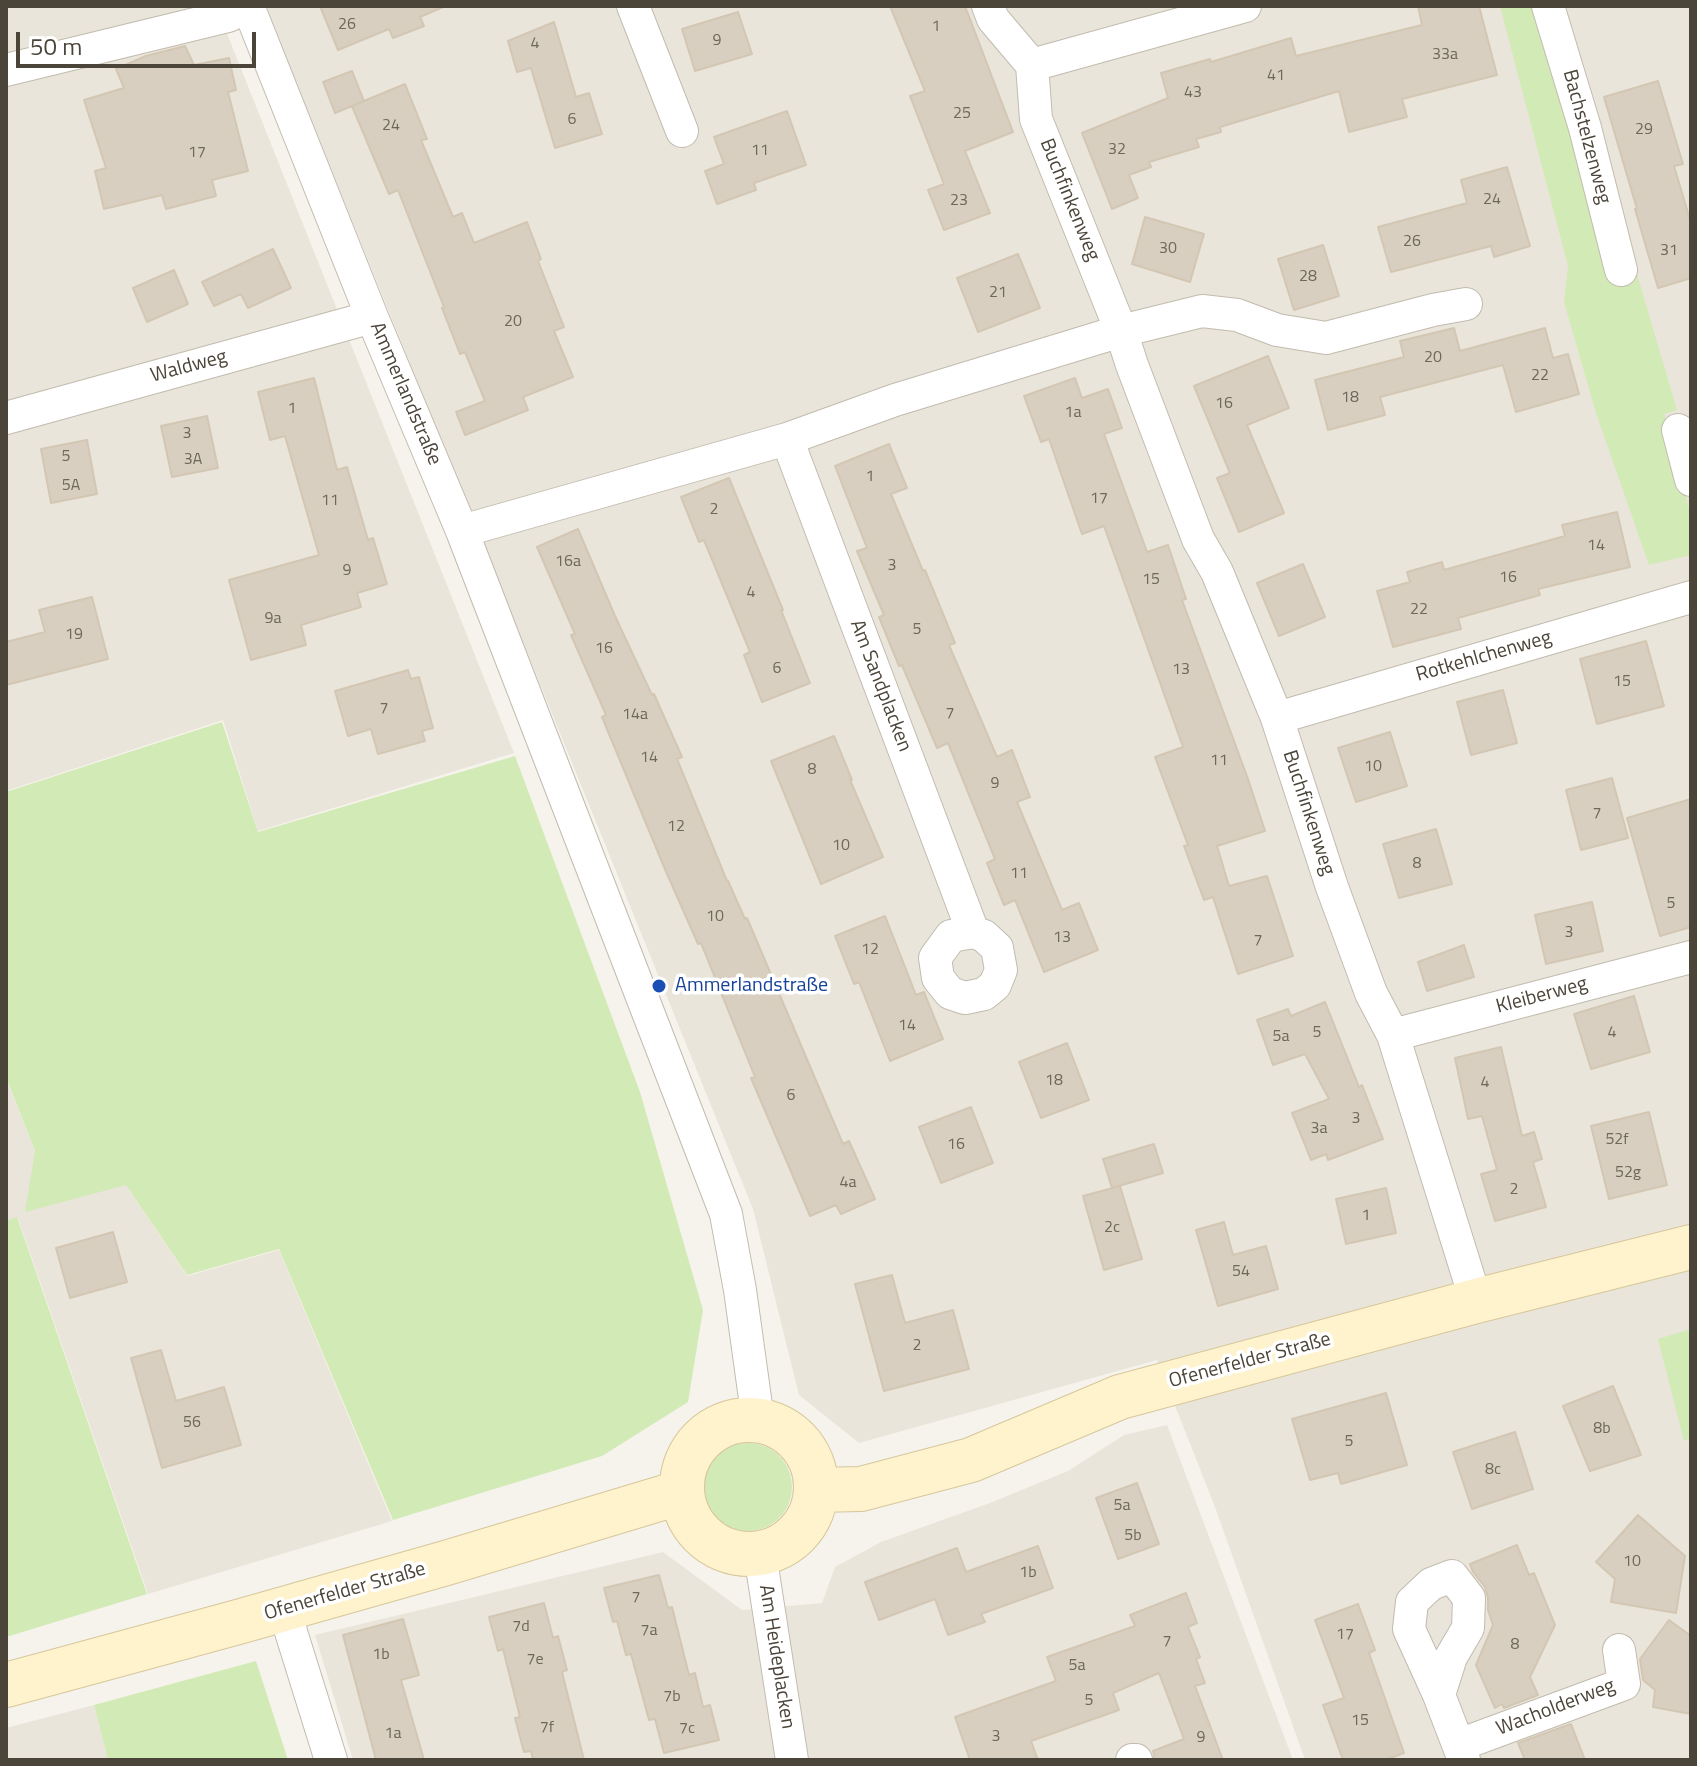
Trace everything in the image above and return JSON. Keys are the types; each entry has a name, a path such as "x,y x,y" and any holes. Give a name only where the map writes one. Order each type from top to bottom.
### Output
{"street":[{"name":"Ammerlandstraße","path":"6,70 228,16 249,6 372,317 462,531 726,1214 758,1420"},
{"path":"633,6 682,131"},
{"path":"988,6 993,19 1032,65 1245,6"},
{"name":"Bachstelzenweg","path":"1548,6 1585,128 1621,270"},
{"name":"Buchfinkenweg","path":"1032,65 1036,119 1121,331 1198,539 1217,572 1277,718 1332,887 1371,993 1393,1035 1476,1301"},
{"path":"462,531 787,439 895,400 1121,331 1202,311 1237,315 1277,330 1326,338 1466,304"},
{"name":"Waldweg","path":"6,418 372,317"},
{"path":"1678,430 1691,480"},
{"name":"Am Sandplacken","path":"787,439 973,932"},
{"name":"Rotkehlchenweg","path":"1277,718 1688,607"},
{"name":"Kleiberweg","path":"1393,1035 1691,957"},
{"name":"Ofenerfelder Straße","path":"816,1490 861,1489 971,1460 1120,1397 1691,1247"},
{"path":"758,1420 786,1431 807,1452 814,1470 816,1490 813,1508 805,1525 793,1539 777,1549 760,1554 741,1554 723,1550 707,1540 694,1526 685,1510 683,1472 690,1454 703,1438 719,1427 738,1421 758,1420"},
{"name":"Ofenerfelder Straße","path":"6,1685 446,1563 682,1492"},
{"name":"Am Heideplacken","path":"760,1554 792,1760"},
{"path":"287,1608 291,1632 331,1760"},
{"name":"Wacholderweg","path":"1439,1695 1461,1752 1624,1684 1619,1650"}],"shaded area":[{"path":"6,6 216,6 514,753 258,831 223,720 6,791"},
{"path":"265,6 1691,6 1691,1760 1305,1760 1215,1507 1157,1360 859,1443 799,1395 753,1209"},
{"path":"6,1078 35,1151 126,1185 187,1276 279,1250 392,1521 148,1594 18,1218 6,1221"},
{"path":"1167,1425 1293,1760 353,1760 315,1635 663,1552 742,1610 822,1603 835,1567 881,1542 1068,1471 1124,1435"},
{"path":"94,1705 108,1760 6,1760 6,1728"}],"green space":[{"path":"1500,6 1547,6 1626,237 1677,410 1664,414 1691,516 1691,555 1649,565 1596,413 1564,302 1568,266"},
{"path":"222,722 258,832 515,756 640,1092 703,1310 688,1402 602,1456 393,1520 279,1249 187,1275 126,1185 25,1212 35,1151 6,1077 6,792"},
{"path":"17,1217 147,1594 6,1637 6,1221"},
{"path":"1691,1329 1691,1438 1684,1441 1658,1339"},
{"path":"748,1443 765,1447 779,1456 788,1470 792,1487 788,1504 779,1518 765,1527 748,1531 731,1527 717,1518 708,1504 704,1487 708,1470 717,1456 731,1447"},
{"path":"256,1661 288,1760 108,1760 94,1705"}],"building":[{"path":"320,6 443,7 420,17 424,26 393,38 389,29 338,50"},
{"path":"890,6 965,6 1013,132 965,151 990,213 944,230 928,190 944,184 910,96 925,91"},
{"path":"1418,6 1479,6 1497,75 1402,99 1407,117 1349,132 1339,91 1220,127 1221,132 1196,139 1199,147 1149,162 1151,167 1129,175 1138,198 1112,209 1082,133 1168,98 1161,73 1291,38 1296,56 1422,25"},
{"path":"738,12 752,54 695,71 682,29"},
{"path":"554,22 576,97 589,93 602,134 555,148 531,68 517,72 508,41"},
{"path":"185,46 194,65 229,58 236,90 228,92 248,171 212,180 216,196 166,209 162,195 104,209 95,171 106,168 84,100 124,88 116,69 146,56"},
{"path":"352,71 364,101 335,113 323,82"},
{"path":"1658,81 1683,164 1674,166 1691,223 1691,278 1658,288 1604,97"},
{"path":"405,84 427,139 421,140 453,217 462,213 474,243 527,222 541,259 538,261 564,327 554,331 573,377 523,397 528,410 465,435 456,412 485,401 465,352 460,354 398,190 389,194 352,106"},
{"path":"787,111 806,165 754,183 756,190 717,204 705,171 724,164 714,137"},
{"path":"1507,167 1530,246 1494,257 1491,246 1391,272 1378,227 1467,203 1461,180"},
{"path":"1145,217 1204,234 1190,282 1132,264"},
{"path":"1323,245 1339,296 1294,310 1278,259"},
{"path":"273,249 291,288 248,308 241,294 214,306 202,282"},
{"path":"1018,254 1040,308 978,332 957,278"},
{"path":"174,270 188,304 147,322 133,288"},
{"path":"1454,328 1460,351 1545,328 1553,358 1568,354 1579,394 1516,412 1503,365 1380,397 1385,415 1328,430 1315,380 1404,357 1400,341"},
{"path":"1268,356 1289,408 1247,425 1284,513 1239,532 1217,478 1230,473 1194,386"},
{"path":"314,378 337,470 347,467 368,540 373,538 387,584 357,593 361,607 301,625 306,645 251,660 229,580 319,555 285,436 270,440 258,392"},
{"path":"1075,378 1082,398 1108,389 1122,428 1104,434 1147,552 1168,545 1186,599 1182,600 1265,831 1217,846 1229,886 1267,876 1293,956 1238,974 1213,897 1204,900 1184,846 1188,845 1155,757 1183,747 1104,526 1082,534 1049,439 1041,442 1024,396"},
{"path":"207,416 218,468 172,477 161,426"},
{"path":"87,440 97,494 51,503 41,449"},
{"path":"889,444 907,488 891,494 955,643 949,645 997,757 1012,750 1030,797 1017,802 1062,910 1079,903 1098,950 1044,972 1015,900 1004,905 987,863 995,859 948,743 937,748 879,617 884,615 857,551 867,548 835,466"},
{"path":"729,478 810,683 762,702 744,655 750,652 704,540 699,542 681,497"},
{"path":"1617,512 1630,567 1538,589 1540,595 1458,618 1461,629 1393,647 1377,591 1410,582 1407,572 1442,562 1444,570 1565,536 1562,525"},
{"path":"578,529 615,616 682,757 677,759 727,881 747,918 843,1144 849,1141 875,1199 841,1214 836,1205 810,1216 751,1078 755,1077 701,943 698,944 664,867 602,717 606,715 537,547"},
{"path":"1303,564 1325,617 1279,636 1257,583"},
{"path":"92,597 108,659 6,685 6,642 45,632 39,610"},
{"path":"1646,641 1664,706 1597,724 1580,659"},
{"path":"408,670 411,679 419,677 433,728 422,731 425,741 378,754 371,729 348,736 335,691"},
{"path":"1503,690 1517,743 1471,755 1457,702"},
{"path":"1390,732 1407,786 1356,802 1338,748"},
{"path":"834,736 883,857 821,884 771,761"},
{"path":"1612,778 1628,838 1581,850 1566,790"},
{"path":"1691,799 1691,927 1660,936 1627,818"},
{"path":"1436,829 1452,884 1399,898 1383,844"},
{"path":"1592,902 1603,951 1546,964 1535,915"},
{"path":"885,916 916,995 924,992 943,1039 890,1061 859,982 854,984 835,936"},
{"path":"1464,945 1474,977 1427,991 1418,962"},
{"path":"1634,996 1650,1052 1591,1069 1574,1014"},
{"path":"1325,1002 1383,1139 1328,1160 1326,1154 1311,1160 1292,1113 1329,1099 1305,1054 1273,1065 1257,1020 1288,1009 1291,1016"},
{"path":"1067,1043 1089,1100 1041,1118 1019,1062"},
{"path":"1501,1047 1522,1136 1534,1132 1542,1159 1533,1162 1546,1207 1495,1221 1481,1174 1497,1170 1482,1116 1468,1119 1455,1058"},
{"path":"971,1107 993,1163 941,1183 919,1127"},
{"path":"1649,1112 1667,1185 1609,1199 1591,1126"},
{"path":"1154,1144 1163,1173 1112,1188 1103,1159"},
{"path":"1120,1186 1142,1259 1104,1270 1083,1196"},
{"path":"1386,1188 1396,1233 1346,1244 1336,1199"},
{"path":"1224,1222 1233,1255 1266,1246 1278,1289 1218,1306 1196,1230"},
{"path":"113,1232 127,1282 70,1298 56,1248"},
{"path":"892,1275 905,1323 953,1310 969,1369 884,1391 855,1284"},
{"path":"161,1350 176,1401 224,1387 241,1445 162,1468 131,1358"},
{"path":"1613,1386 1641,1455 1590,1471 1563,1406"},
{"path":"1386,1393 1407,1465 1341,1484 1338,1473 1310,1480 1292,1419"},
{"path":"1515,1432 1533,1489 1472,1509 1453,1452"},
{"path":"1137,1483 1159,1544 1118,1559 1096,1498"},
{"path":"1638,1515 1685,1556 1676,1613 1611,1602 1615,1579 1596,1562"},
{"path":"1517,1545 1529,1575 1534,1573 1555,1625 1530,1677 1538,1695 1504,1708 1502,1704 1495,1708 1476,1665 1493,1625 1485,1587 1470,1564"},
{"path":"1038,1546 1053,1588 981,1614 985,1622 948,1635 935,1599 879,1620 865,1582 957,1548 966,1572"},
{"path":"659,1575 668,1608 672,1607 689,1675 695,1673 703,1707 710,1705 719,1740 664,1753 655,1719 649,1720 631,1654 626,1655 617,1621 613,1622 604,1588"},
{"path":"1186,1593 1197,1623 1188,1627 1200,1657 1196,1659 1205,1683 1195,1686 1223,1760 1155,1760 1153,1751 1184,1739 1159,1673 1113,1693 1119,1710 1031,1741 1038,1760 970,1760 955,1717 1056,1681 1047,1657 1135,1626 1130,1615"},
{"path":"544,1603 553,1638 558,1636 567,1670 562,1672 584,1760 533,1760 531,1751 524,1752 515,1718 520,1717 503,1649 498,1651 489,1617"},
{"path":"1358,1604 1375,1650 1369,1653 1404,1753 1385,1760 1343,1760 1323,1705 1344,1698 1315,1620"},
{"path":"403,1619 419,1675 401,1680 424,1760 376,1760 343,1635"},
{"path":"1669,1620 1691,1636 1691,1714 1653,1707 1655,1690 1643,1680 1640,1659"},
{"path":"1571,1724 1585,1760 1525,1760 1518,1743"}],"place":[{"name":"Ammerlandstraße","path":"659,986"}]}
